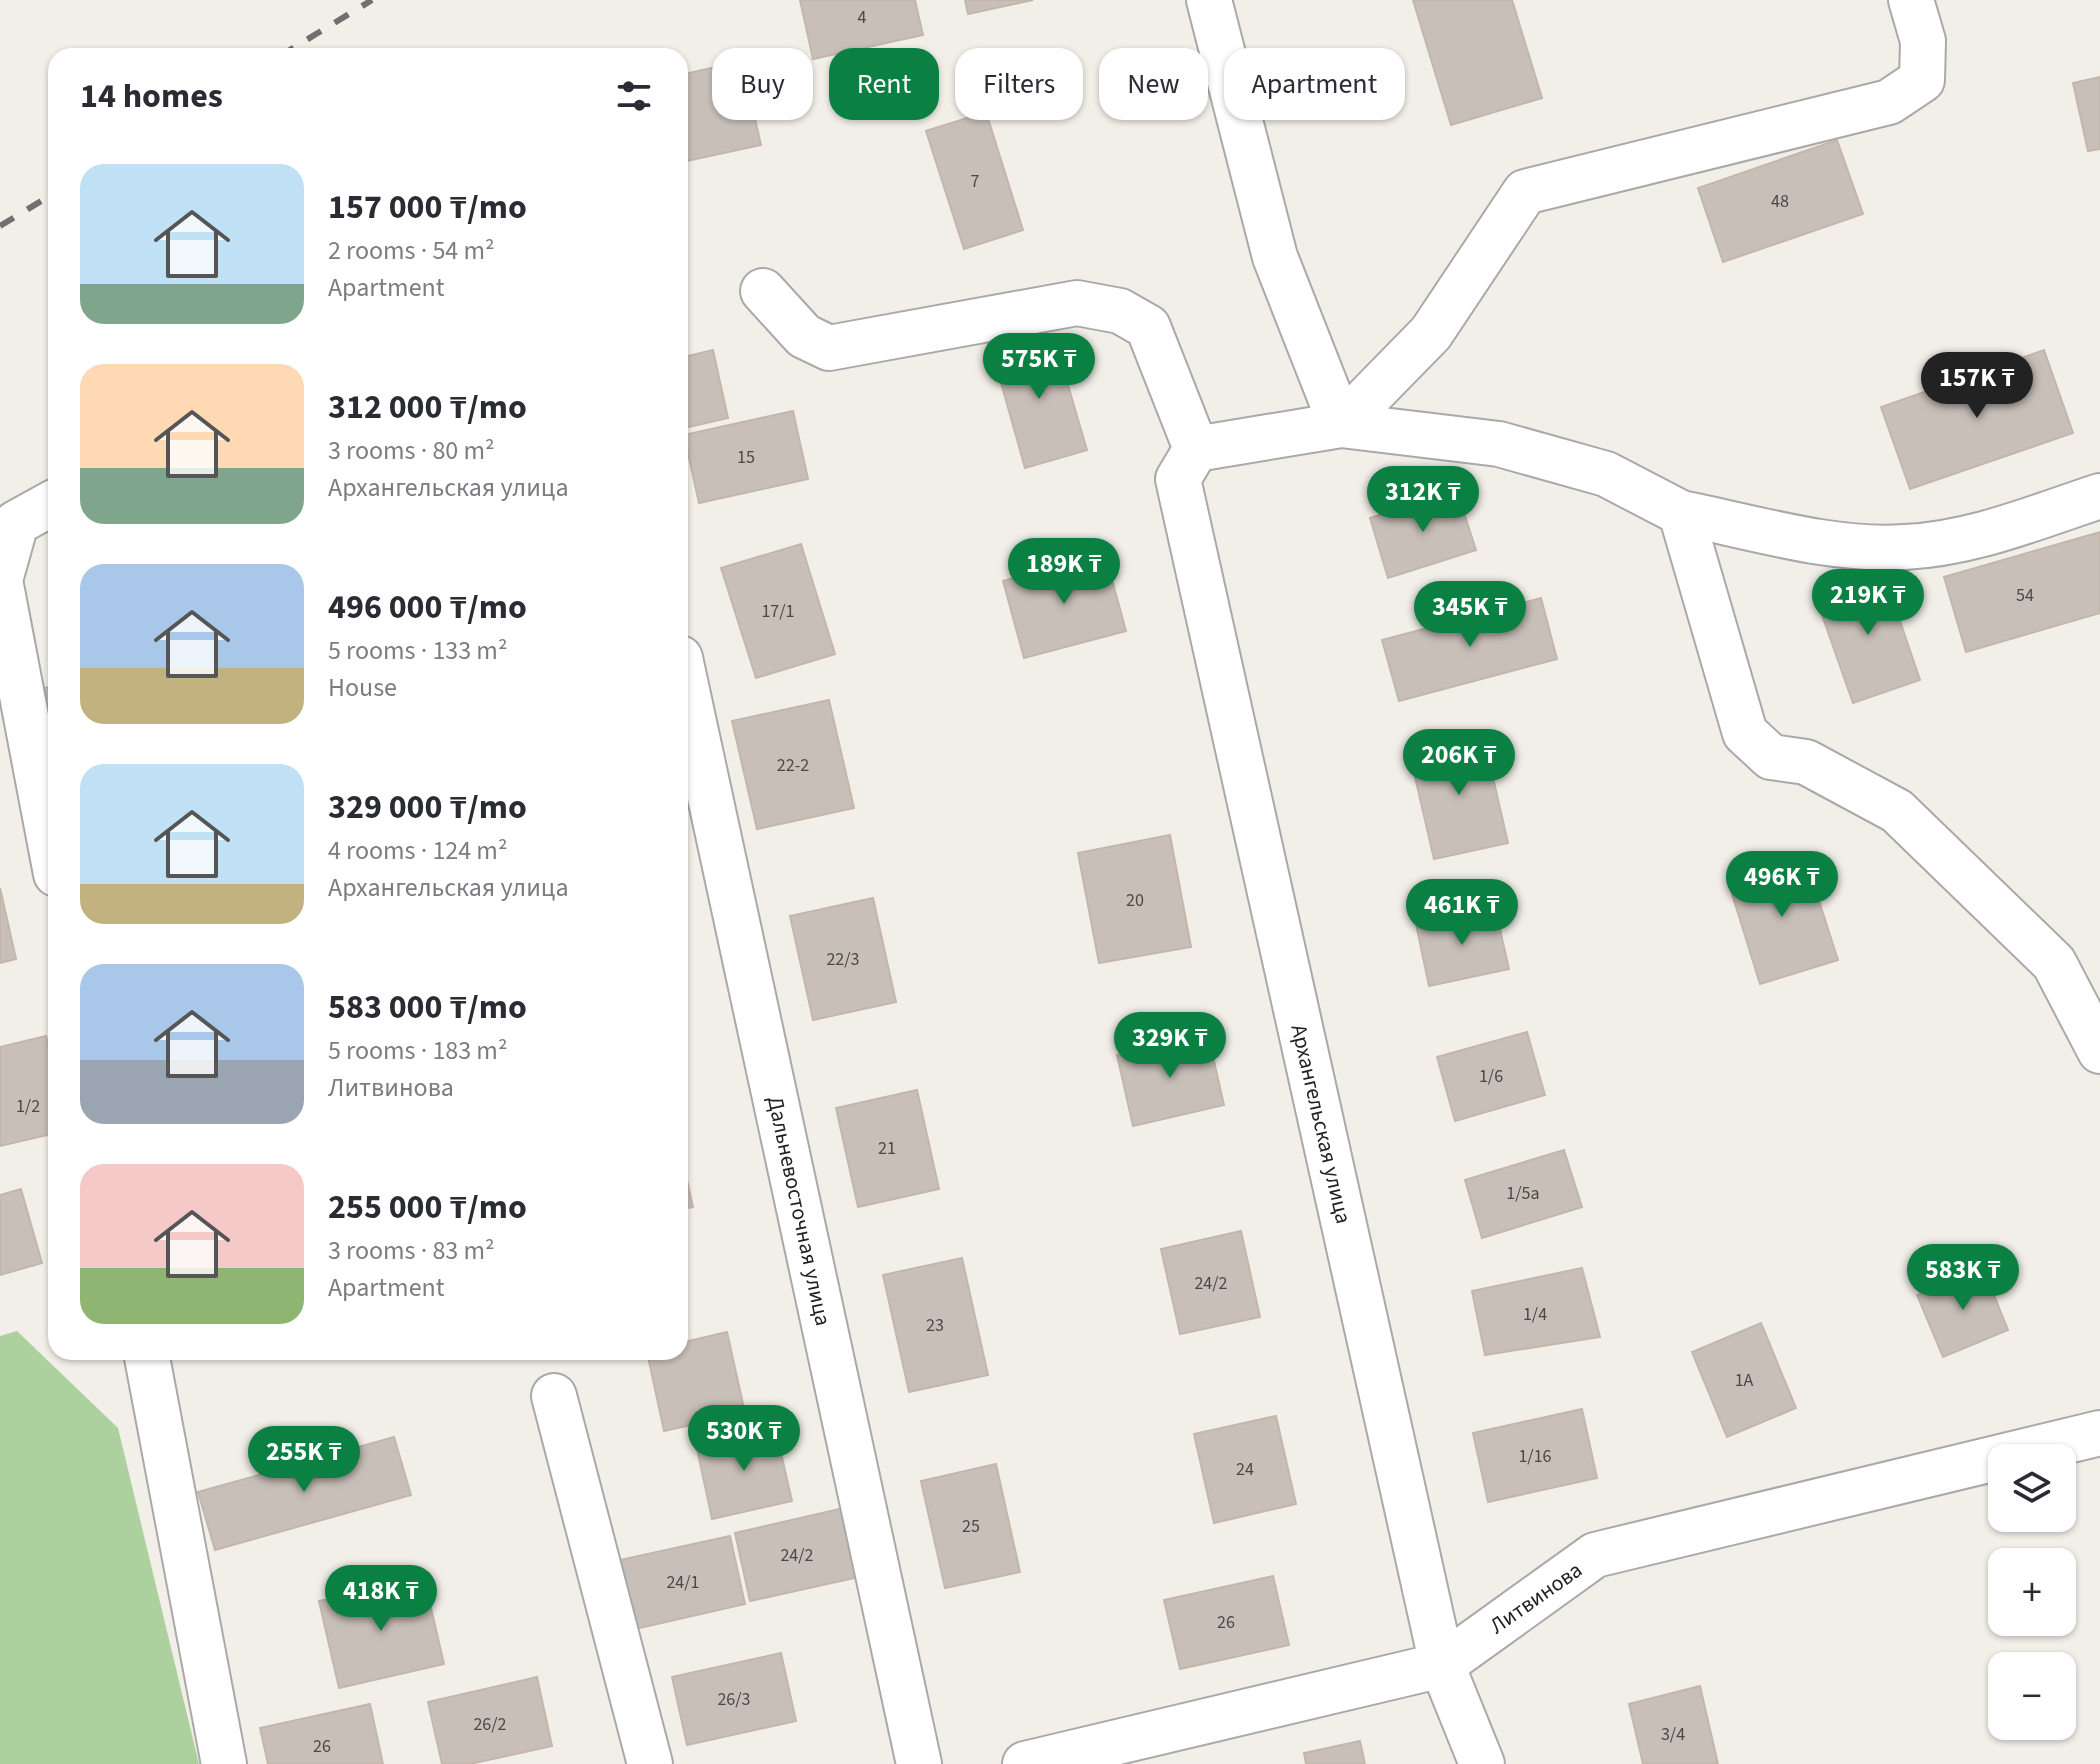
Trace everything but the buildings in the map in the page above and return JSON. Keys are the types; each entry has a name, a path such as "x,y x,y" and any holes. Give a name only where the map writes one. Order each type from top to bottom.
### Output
{"street":[{"path":"1209,0 1275,257 1341,425"},
{"path":"1341,425 1431,333 1525,192 1889,102 1922,80 1923,41 1911,0"},
{"name":"Архангельская улица","path":"763,291 804,336 829,348 1077,303 1120,311 1148,327 1187,464 1442,1665 1482,1764"},
{"path":"1187,464 1341,425 1499,444 1606,474 1681,513 1837,543 1903,548 1971,538 2100,496"},
{"path":"48,505 16,523 0,580 48,832"},
{"path":"1681,513 1745,733 1771,757 1806,762 1897,811 2054,963 2094,1028"},
{"name":"Дальневосточная улица","path":"688,695 919,1764"},
{"path":"148,1360 224,1764"},
{"path":"554,1396 650,1764"},
{"name":"Литвинова","path":"1025,1764 1442,1665 1595,1555 2100,1433"}],"green space":[{"path":"17,1331 118,1428 199,1764 0,1764 0,1336"}],"railway":[{"path":"293,48 372,0"},
{"path":"0,226 48,197"}]}
